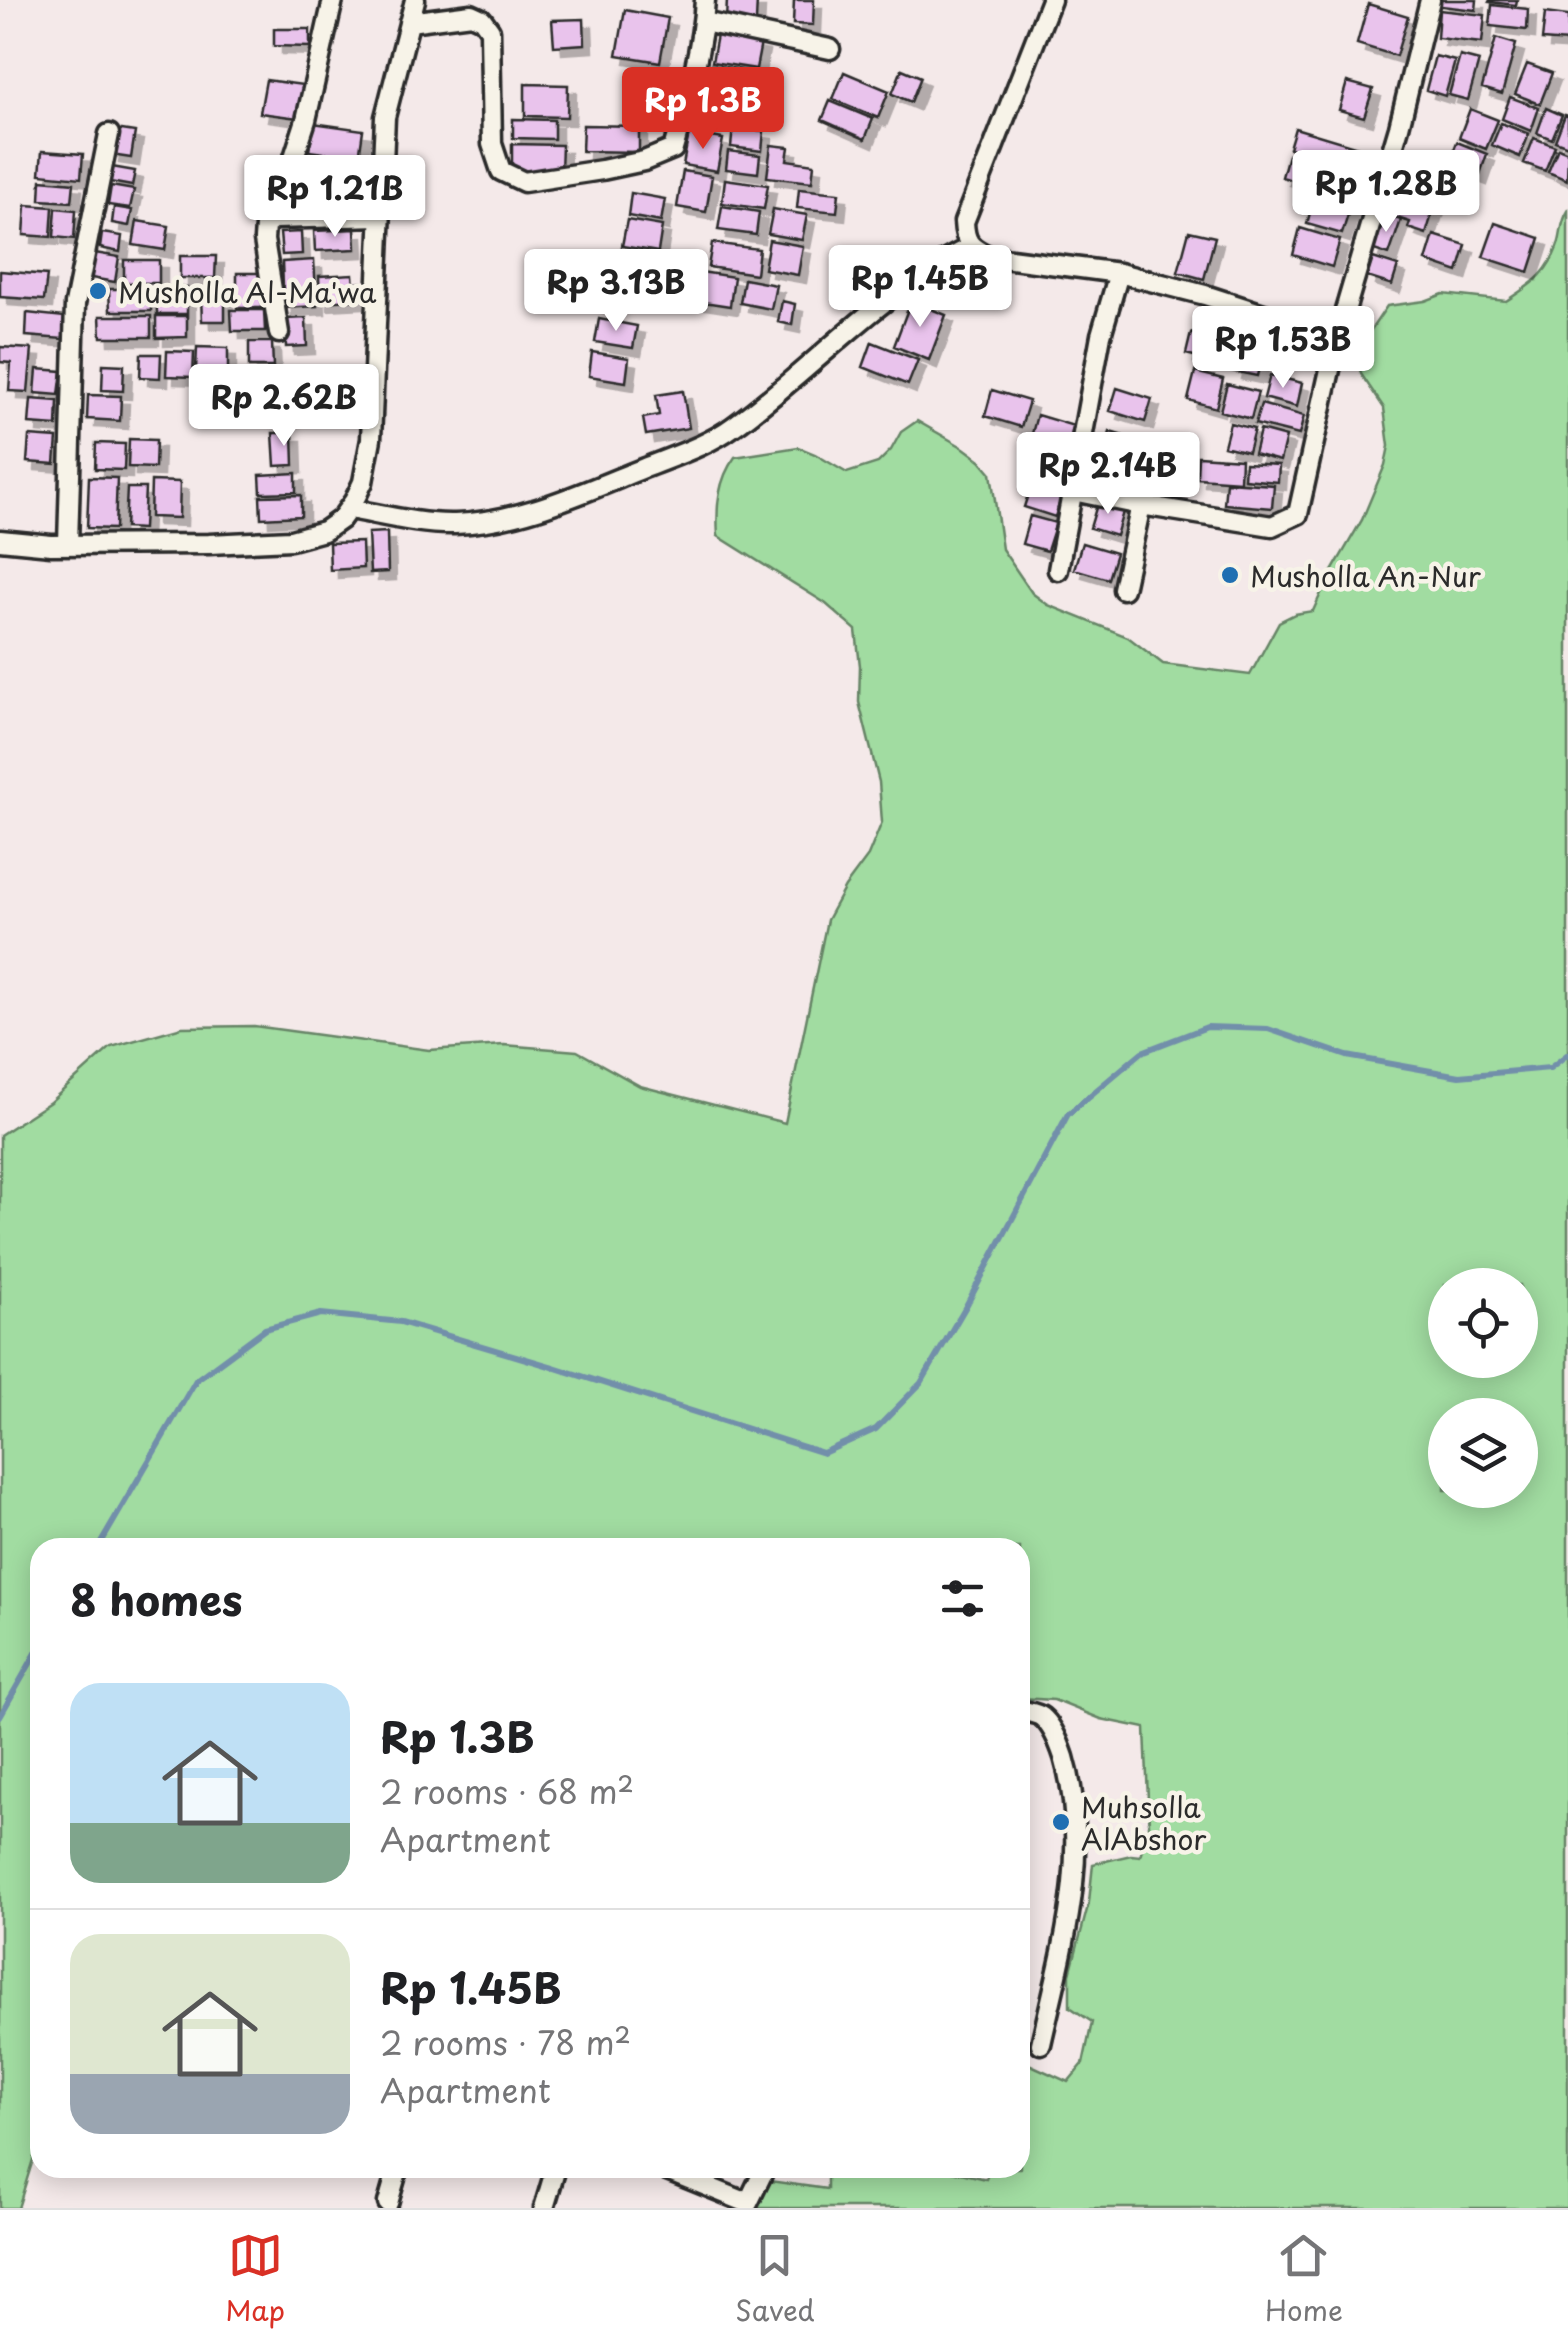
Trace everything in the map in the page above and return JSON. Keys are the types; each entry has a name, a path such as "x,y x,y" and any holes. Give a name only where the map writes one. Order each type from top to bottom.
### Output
{"street":[{"path":"274,219 306,120 333,0"},
{"path":"0,540 209,544 291,540 324,530 349,509 363,482 371,439 385,116 415,0"},
{"path":"409,22 471,14 482,19 490,30 492,144 501,171 524,182 630,164 673,149 694,73 704,0"},
{"path":"1051,0 964,222 964,234 971,248 988,256 1120,273 1206,295 1337,338"},
{"path":"1073,491 1272,526 1298,514 1337,338 1399,127 1430,0"},
{"path":"704,22 830,49"},
{"path":"68,544 76,304 109,134"},
{"path":"279,333 264,226 274,219 379,216"},
{"path":"349,509 454,524 506,516 552,505 713,440 900,290 942,261 971,248"},
{"path":"1058,570 1101,335 1120,273"},
{"path":"1123,589 1141,504"},
{"path":"1030,1713 1042,1717 1060,1743 1070,1778 1075,1872 1069,1918 1041,2044"},
{"path":"388,2203 395,2178"},
{"path":"544,2208 553,2178"},
{"path":"686,2178 754,2206 761,2178"}],"green space":[{"path":"1568,211 1568,2208 754,2208 770,2181 827,2189 827,2178 1030,2178 1030,2065 1068,2082 1083,2064 1092,2022 1070,2007 1070,1974 1089,1902 1093,1864 1140,1856 1149,1824 1145,1728 1101,1719 1054,1700 1030,1699 1030,1538 30,1538 30,2169 18,2208 0,2208 0,1135 50,1102 111,1047 182,1027 254,1026 429,1050 504,1045 577,1051 640,1086 785,1123 827,920 868,856 882,822 879,782 859,702 856,630 825,603 718,536 719,494 735,457 798,447 847,473 878,463 901,432 917,421 964,448 991,473 1002,549 1032,593 1048,605 1128,637 1163,664 1250,675 1279,622 1313,611 1362,520 1385,465 1389,446 1384,408 1361,374 1356,352 1387,306 1425,301 1443,294 1506,301 1545,270"}],"building":[{"path":"727,0 757,0 756,22 726,20"},
{"path":"794,0 814,0 813,25 793,24"},
{"path":"1441,0 1477,0 1476,10 1441,6"},
{"path":"1490,0 1517,0 1516,5"},
{"path":"1368,4 1408,16 1396,56 1357,44"},
{"path":"1492,5 1528,9 1527,30 1490,26"},
{"path":"625,10 668,18 660,62 617,55"},
{"path":"1439,10 1485,15 1482,43 1437,38"},
{"path":"1545,13 1568,16 1568,42 1542,40"},
{"path":"584,19 585,44 554,46 552,20"},
{"path":"274,29 310,29 310,47 274,46"},
{"path":"717,35 761,43 756,69 712,62"},
{"path":"1496,38 1516,44 1502,94 1482,88"},
{"path":"1435,56 1455,61 1445,96 1426,90"},
{"path":"1460,56 1479,61 1468,100 1449,95"},
{"path":"1527,64 1552,73 1540,104 1515,94"},
{"path":"711,65 759,73 755,97 707,89"},
{"path":"902,69 921,77 911,102 892,94"},
{"path":"844,72 889,91 878,118 833,99"},
{"path":"266,80 303,85 298,118 260,113"},
{"path":"1347,82 1373,89 1364,117 1339,110"},
{"path":"525,84 568,85 567,117 525,116"},
{"path":"701,93 745,101 742,122 697,114"},
{"path":"1510,97 1539,108 1531,131 1502,119"},
{"path":"830,101 873,119 865,139 822,120"},
{"path":"1546,108 1562,115 1552,139 1537,133"},
{"path":"1470,109 1498,120 1486,149 1459,138"},
{"path":"1565,115 1568,116 1568,146 1555,141"},
{"path":"513,119 554,120 554,139 513,138"},
{"path":"313,123 363,130 359,158 309,151"},
{"path":"1501,123 1529,134 1520,157 1492,145"},
{"path":"583,125 639,126 639,152 582,151"},
{"path":"733,127 764,131 762,151 731,147"},
{"path":"1295,128 1358,147 1352,167 1289,148"},
{"path":"115,129 135,132 131,158 111,155"},
{"path":"689,133 723,139 717,171 683,165"},
{"path":"1534,138 1555,146 1545,171 1524,163"},
{"path":"1457,142 1487,154 1479,177 1448,165"},
{"path":"512,144 562,145 561,171 512,170"},
{"path":"771,145 789,147 787,160 814,164 812,182 767,177"},
{"path":"1558,148 1568,152 1567,180 1548,172"},
{"path":"42,151 83,154 81,178 40,174"},
{"path":"728,151 760,155 758,173 726,169"},
{"path":"1288,155 1350,173 1343,196 1282,177"},
{"path":"112,167 135,171 132,186 110,182"},
{"path":"1419,168 1444,176 1439,191 1414,183"},
{"path":"683,171 712,176 706,212 677,207"},
{"path":"725,179 768,185 764,209 722,203"},
{"path":"41,180 74,183 72,202 40,200"},
{"path":"1403,181 1440,193 1435,209 1398,197"},
{"path":"111,186 134,190 130,208 108,205"},
{"path":"799,189 839,193 837,212 797,208"},
{"path":"631,193 665,199 661,222 628,216"},
{"path":"1315,194 1351,205 1342,234 1307,224"},
{"path":"1393,198 1433,211 1426,234 1408,228 1410,222 1388,215"},
{"path":"26,205 53,207 51,237 24,235"},
{"path":"722,206 759,212 756,235 718,230"},
{"path":"114,207 132,210 129,226 112,223"},
{"path":"56,208 76,210 74,239 54,237"},
{"path":"773,209 807,215 802,240 768,234"},
{"path":"1383,214 1401,220 1389,255 1371,249"},
{"path":"627,220 662,226 658,252 622,246"},
{"path":"137,221 169,226 165,250 133,245"},
{"path":"1495,223 1540,238 1529,272 1483,257"},
{"path":"1300,228 1340,240 1332,267 1293,255"},
{"path":"355,229 356,249 315,251 314,231"},
{"path":"1189,231 1215,237 1204,279 1178,272"},
{"path":"301,232 302,254 282,255 280,233"},
{"path":"102,233 122,236 120,252 100,248"},
{"path":"1434,235 1466,245 1458,272 1426,261"},
{"path":"769,240 803,246 798,275 764,269"},
{"path":"712,243 759,249 756,274 708,267"},
{"path":"95,253 119,257 115,282 91,278"},
{"path":"180,256 216,256 215,278 180,278"},
{"path":"1373,258 1398,266 1392,285 1367,277"},
{"path":"124,260 159,260 159,283 124,283"},
{"path":"314,260 317,306 284,308 282,262"},
{"path":"0,271 47,275 44,300 0,297"},
{"path":"701,272 734,277 730,306 697,301"},
{"path":"237,273 262,273 262,308 237,308"},
{"path":"353,274 355,300 320,302 319,276"},
{"path":"744,279 776,285 771,309 740,303"},
{"path":"156,287 187,287 187,314 157,314"},
{"path":"109,289 151,289 151,311 110,311"},
{"path":"201,296 225,296 225,321 202,321"},
{"path":"782,301 795,304 792,325 778,322"},
{"path":"911,301 946,315 929,360 894,346"},
{"path":"231,310 264,310 265,331 232,331"},
{"path":"27,313 65,317 63,339 26,336"},
{"path":"100,316 151,316 151,337 101,337"},
{"path":"156,316 187,316 187,337 156,338"},
{"path":"306,318 307,346 286,347 285,319"},
{"path":"599,319 637,326 633,348 595,342"},
{"path":"1191,333 1235,344 1230,365 1186,354"},
{"path":"249,342 272,342 273,367 249,367"},
{"path":"872,342 918,360 908,385 863,367"},
{"path":"1240,344 1263,350 1257,376 1233,371"},
{"path":"0,347 32,349 28,392 9,391 11,363 0,362"},
{"path":"197,347 228,348 228,371 196,370"},
{"path":"167,351 194,352 193,377 166,376"},
{"path":"592,352 629,358 626,382 589,376"},
{"path":"141,354 161,354 160,378 140,377"},
{"path":"103,364 124,365 123,391 102,390"},
{"path":"37,369 62,371 59,395 35,393"},
{"path":"1195,372 1223,379 1216,408 1188,400"},
{"path":"1270,375 1302,383 1297,407 1264,398"},
{"path":"202,377 227,378 226,407 200,406"},
{"path":"235,380 266,380 266,410 235,410"},
{"path":"268,381 294,381 294,407 268,407"},
{"path":"1227,384 1258,392 1251,419 1220,411"},
{"path":"1117,388 1152,399 1145,422 1110,411"},
{"path":"992,390 1029,401 1021,427 985,416"},
{"path":"683,391 689,428 646,435 643,418 659,415 656,395"},
{"path":"88,395 121,396 120,421 87,419"},
{"path":"31,399 58,401 57,426 29,424"},
{"path":"1261,404 1304,416 1299,435 1255,424"},
{"path":"1037,415 1074,426 1067,452 1030,441"},
{"path":"1230,423 1254,429 1248,452 1224,446"},
{"path":"1260,430 1286,437 1280,461 1254,454"},
{"path":"1110,432 1144,442 1136,467 1103,457"},
{"path":"273,433 293,433 294,465 275,466"},
{"path":"29,436 57,438 55,464 27,462"},
{"path":"129,439 156,440 155,468 128,467"},
{"path":"96,443 125,444 124,470 95,469"},
{"path":"1035,452 1069,462 1063,483 1029,473"},
{"path":"1198,456 1241,459 1240,481 1197,478"},
{"path":"1245,463 1279,465 1278,482 1244,479"},
{"path":"1102,468 1129,476 1123,498 1096,490"},
{"path":"296,473 296,492 261,493 260,475"},
{"path":"89,477 117,478 115,529 87,528"},
{"path":"1033,479 1064,489 1055,517 1024,507"},
{"path":"151,481 180,482 179,518 150,517"},
{"path":"1226,482 1274,485 1272,508 1224,504"},
{"path":"127,488 145,488 143,529 125,528"},
{"path":"301,495 301,516 261,518 260,496"},
{"path":"1099,498 1125,505 1116,536 1090,528"},
{"path":"1030,516 1056,523 1047,551 1022,544"},
{"path":"387,532 388,572 370,573 368,533"},
{"path":"362,542 363,568 330,570 329,543"},
{"path":"1082,543 1116,553 1108,579 1074,569"}],"waterway":[{"path":"104,1538 196,1380 265,1329 321,1314 401,1322 823,1453 876,1429 921,1383 1068,1114 1142,1052 1207,1027 1268,1029 1347,1056 1459,1076 1550,1068 1568,1054"},
{"path":"0,1716 30,1664"}],"place":[{"name":"Musholla Al-Ma'wa","path":"98,291"},
{"name":"Musholla An-Nur","path":"1230,575"},
{"name":"Muhsolla AlAbshor","path":"1061,1822"}]}
